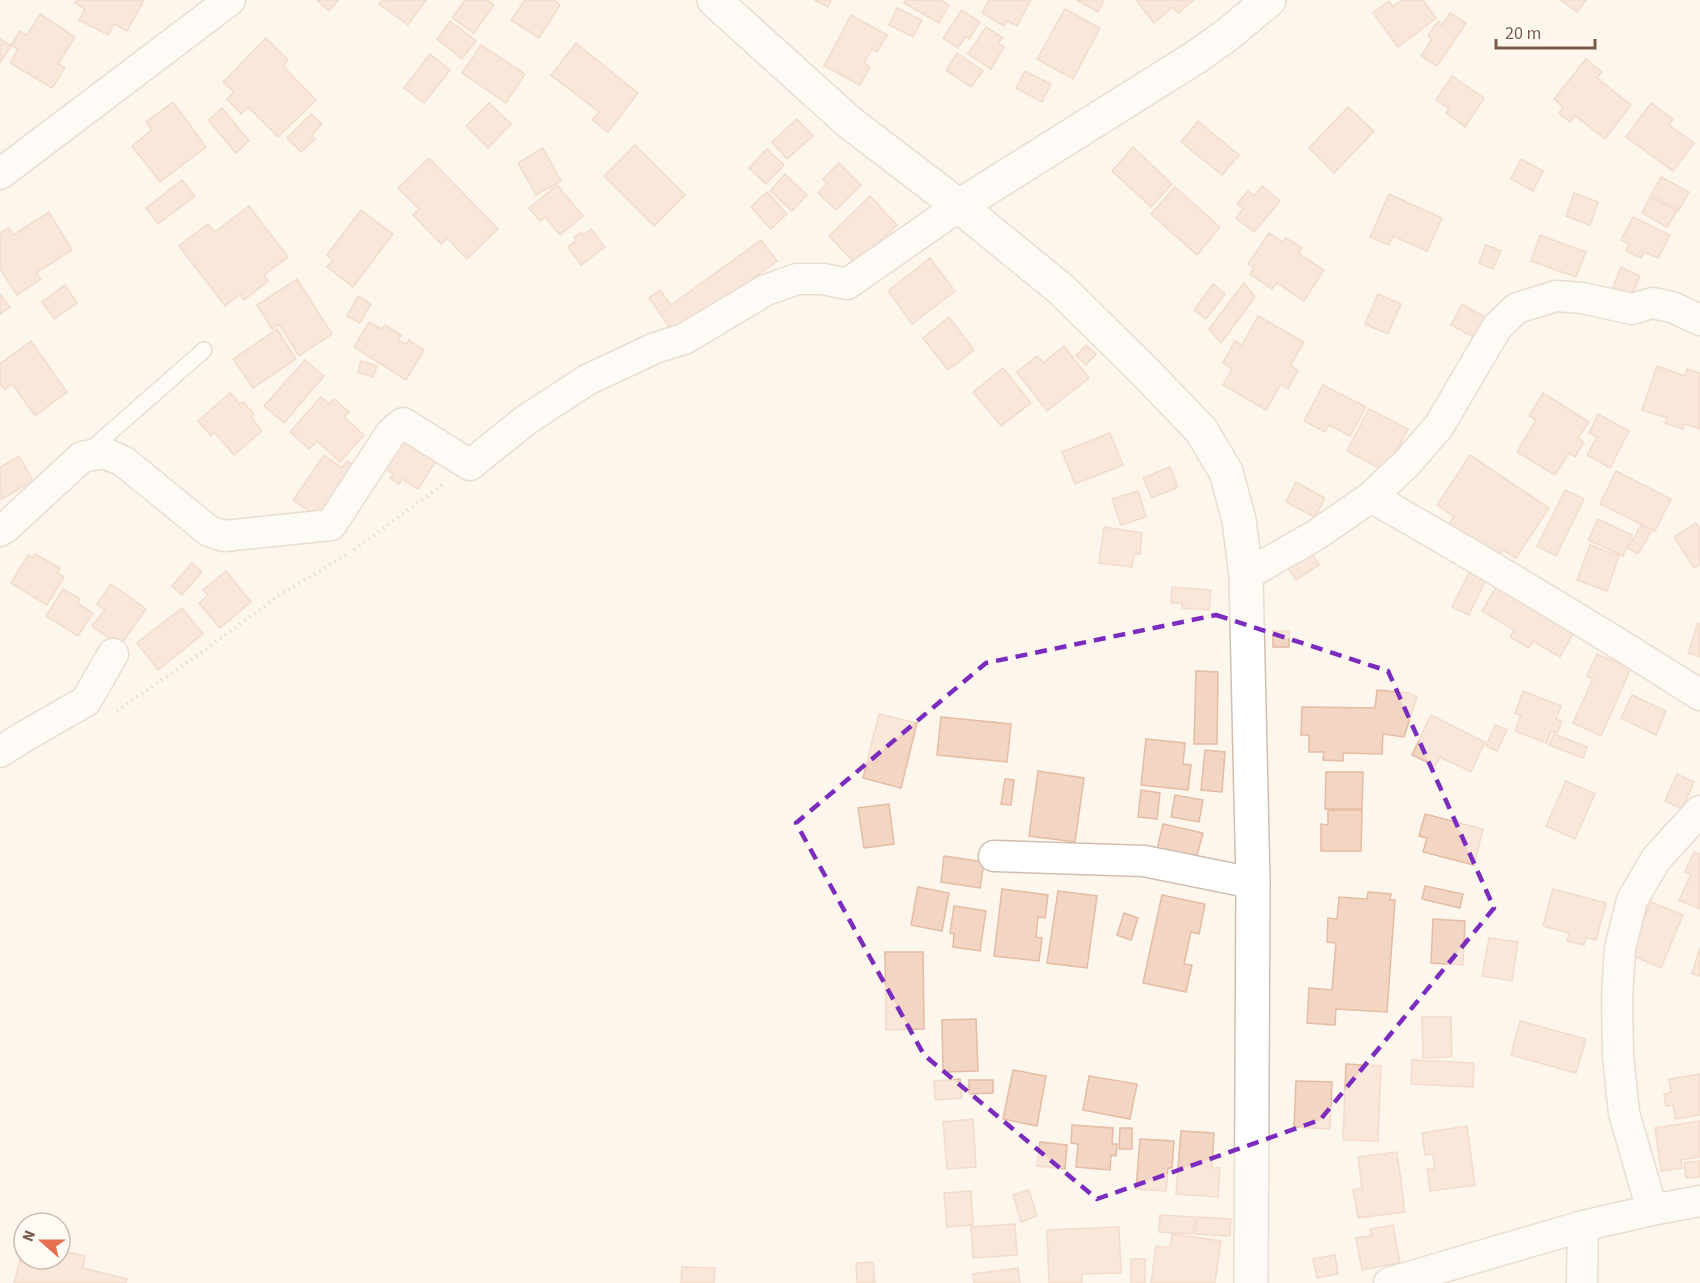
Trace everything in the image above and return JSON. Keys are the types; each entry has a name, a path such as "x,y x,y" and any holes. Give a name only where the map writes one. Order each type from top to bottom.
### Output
{"street":[{"path":"0,174 230,0"},
{"path":"714,0 849,122 959,206 1062,290 1201,430 1226,472 1239,520 1246,575 1253,883 1251,1283"},
{"path":"0,531 82,457 104,453 123,461 210,531 224,537 331,525 391,432 403,423 470,465 526,420 587,380 654,348 684,339 766,290 797,279 823,279 848,284 959,206 1196,57 1269,0"},
{"path":"1246,575 1316,535 1371,497 1407,464 1439,426 1497,327 1516,308 1556,296 1582,298 1632,309 1652,303 1672,307 1700,320"},
{"path":"1371,497 1493,566 1700,695"},
{"path":"0,752 86,701 113,654"},
{"path":"1652,1210 1624,1113 1618,1055 1617,998 1620,948 1632,900 1656,859 1700,811"},
{"path":"994,856 1144,861 1253,883"},
{"path":"1389,1283 1584,1226 1700,1201"},
{"path":"1582,1283 1584,1226"}],"lane":[{"path":"82,457 204,350"}],"path":[{"path":"86,701 118,712 281,594 344,557 470,465"}],"highlighted area":[{"path":"1216,615 1388,671 1494,908 1320,1120 1097,1199 924,1055 796,823 986,663"}],"building":[{"path":"77,0 144,0 127,31 114,24 108,35 79,20 85,9 75,3"},
{"path":"317,0 338,0 329,11"},
{"path":"382,0 426,0 408,25 379,4"},
{"path":"465,0 487,0 494,5 474,33 452,18"},
{"path":"525,0 554,0 560,5 539,38 511,20"},
{"path":"814,0 831,0 828,7"},
{"path":"906,0 941,0 949,5 939,23 904,3"},
{"path":"989,0 1031,0 1017,26 1007,21 1004,26 982,13"},
{"path":"1077,0 1104,0 1098,12"},
{"path":"1136,0 1194,0 1178,13 1173,7 1154,23"},
{"path":"1402,0 1423,0 1436,18 1398,47 1373,13 1389,1 1393,7"},
{"path":"1561,0 1586,0 1577,12"},
{"path":"897,8 922,20 913,37 889,25"},
{"path":"1065,9 1100,28 1073,79 1037,59"},
{"path":"962,10 980,22 969,39 966,36 958,48 943,38"},
{"path":"1450,13 1466,23 1437,66 1421,56 1432,39 1428,36 1438,21 1442,25"},
{"path":"40,14 75,37 58,64 65,68 52,88 10,63 18,49 11,45 20,31 27,35"},
{"path":"851,15 887,35 877,52 872,49 864,63 870,67 860,85 824,66"},
{"path":"450,21 476,41 462,59 437,39"},
{"path":"986,27 1003,38 998,43 1004,47 991,69 968,54"},
{"path":"266,38 288,60 283,66 316,100 278,137 248,107 241,114 227,99 234,92 223,82"},
{"path":"0,39 11,46 0,63"},
{"path":"576,43 638,93 608,132 592,120 599,112 551,75"},
{"path":"481,45 525,74 506,103 462,73"},
{"path":"957,53 983,71 971,87 946,70"},
{"path":"430,54 450,70 424,103 404,88"},
{"path":"1586,59 1602,72 1597,78 1631,105 1605,139 1575,116 1570,122 1559,113 1563,107 1554,99"},
{"path":"1025,71 1051,84 1042,102 1016,88"},
{"path":"1452,76 1484,98 1465,127 1446,113 1449,109 1436,100"},
{"path":"173,102 206,147 160,182 132,146 152,130 146,122"},
{"path":"489,103 511,124 488,148 466,126"},
{"path":"1651,103 1673,119 1669,125 1694,143 1673,171 1626,137"},
{"path":"1348,107 1374,131 1334,173 1309,148"},
{"path":"222,108 249,141 236,153 208,120"},
{"path":"311,114 322,124 312,135 315,139 301,152 287,138"},
{"path":"797,119 813,136 787,159 772,142"},
{"path":"1198,121 1239,155 1222,175 1181,142"},
{"path":"635,145 685,195 654,226 604,176"},
{"path":"1133,147 1172,184 1151,207 1112,171"},
{"path":"543,148 561,181 536,195 518,163"},
{"path":"767,149 784,165 766,184 749,168"},
{"path":"429,158 498,229 467,259 447,238 441,244 413,215 419,209 398,188"},
{"path":"1521,159 1543,171 1533,191 1511,179"},
{"path":"839,163 861,185 836,210 818,193 827,184 823,179"},
{"path":"785,174 807,195 792,211 770,191"},
{"path":"1661,177 1689,192 1679,210 1651,195"},
{"path":"182,180 195,196 158,224 146,208"},
{"path":"557,185 583,216 560,235 545,217 540,221 529,208"},
{"path":"1262,186 1280,201 1254,232 1236,218 1243,209 1237,204 1248,191 1254,196"},
{"path":"1175,187 1220,227 1197,255 1151,214"},
{"path":"767,192 787,214 771,229 751,207"},
{"path":"1574,193 1598,202 1590,225 1566,216"},
{"path":"1389,194 1442,218 1427,251 1393,236 1389,245 1370,237"},
{"path":"870,196 897,225 875,246 878,249 856,264 829,236"},
{"path":"1650,197 1677,211 1667,227 1642,213"},
{"path":"249,206 288,257 264,275 268,281 244,300 240,294 225,306 179,246 208,224 215,232"},
{"path":"361,210 393,234 353,287 327,267 333,260 327,255"},
{"path":"49,212 72,250 36,273 41,279 17,295 0,269 0,233 9,228 13,235"},
{"path":"1633,217 1670,235 1658,258 1644,252 1641,258 1626,251 1629,244 1621,240"},
{"path":"591,229 605,247 581,265 568,247 576,241 574,237 582,232 584,235"},
{"path":"1269,233 1283,242 1286,238 1302,248 1298,253 1324,270 1304,301 1277,283 1272,289 1250,274 1254,268 1248,264"},
{"path":"1540,235 1586,252 1576,277 1531,261"},
{"path":"761,240 777,261 675,335 649,298 660,290 671,305"},
{"path":"1486,245 1501,251 1493,269 1479,263"},
{"path":"930,258 955,291 912,324 888,291"},
{"path":"1621,267 1640,276 1631,297 1612,289"},
{"path":"297,279 332,334 299,356 279,324 272,329 257,305"},
{"path":"1244,283 1255,297 1221,343 1209,329"},
{"path":"1213,284 1225,294 1206,319 1194,310"},
{"path":"65,285 77,303 54,319 42,302"},
{"path":"0,294 10,307 0,314"},
{"path":"1378,294 1401,304 1388,334 1365,324"},
{"path":"358,296 371,304 360,323 347,316"},
{"path":"1462,304 1490,320 1479,340 1451,325"},
{"path":"1258,316 1304,342 1290,366 1298,370 1288,389 1281,384 1266,410 1223,385 1232,369 1223,363 1235,341 1242,345"},
{"path":"949,317 974,350 948,370 923,338"},
{"path":"369,322 382,329 385,325 401,335 398,340 406,344 409,340 424,350 406,380 354,347"},
{"path":"277,329 296,359 253,388 233,359"},
{"path":"31,341 67,392 35,416 12,384 5,390 0,384 0,364"},
{"path":"1086,345 1096,354 1086,365 1076,356"},
{"path":"1064,346 1089,378 1047,411 1017,372 1037,356 1043,363"},
{"path":"305,360 324,376 284,423 264,406"},
{"path":"361,361 377,366 373,377 358,372"},
{"path":"1657,366 1685,376 1687,369 1700,373 1700,429 1685,424 1683,429 1665,423 1667,418 1642,410"},
{"path":"1003,368 1031,403 1001,426 973,392"},
{"path":"1323,385 1366,407 1350,436 1329,425 1325,432 1304,421"},
{"path":"230,393 254,414 251,417 262,431 234,455 214,432 211,436 198,421"},
{"path":"1543,393 1589,422 1578,438 1584,442 1575,457 1569,453 1555,475 1517,452 1536,420 1529,416"},
{"path":"321,397 329,404 334,399 349,412 344,417 364,435 340,462 317,441 309,449 290,432"},
{"path":"1369,409 1408,429 1386,472 1347,451"},
{"path":"1598,414 1629,431 1610,468 1587,455 1597,437 1589,433"},
{"path":"1110,433 1123,465 1075,484 1062,452"},
{"path":"395,436 436,461 418,489 402,479 399,484 390,478 393,474 378,464"},
{"path":"324,455 342,468 347,461 358,469 322,520 293,500"},
{"path":"1470,455 1549,508 1516,558 1503,550 1498,556 1449,524 1454,517 1437,505"},
{"path":"19,456 33,481 0,500 0,467"},
{"path":"1170,467 1178,487 1152,498 1143,478"},
{"path":"1616,471 1671,499 1655,531 1600,504"},
{"path":"1296,482 1325,498 1315,517 1286,502"},
{"path":"1565,490 1584,499 1556,556 1537,546"},
{"path":"1138,491 1146,517 1121,525 1112,499"},
{"path":"1598,519 1632,535 1623,556 1588,540"},
{"path":"1696,523 1700,528 1700,565 1694,568 1674,537"},
{"path":"1641,525 1651,532 1638,554 1628,548"},
{"path":"1104,527 1142,533 1140,554 1134,554 1132,567 1099,563"},
{"path":"1590,545 1619,556 1607,591 1577,580"},
{"path":"1310,550 1319,565 1296,580 1286,565"},
{"path":"35,554 60,568 57,573 64,577 47,605 11,583 28,555 33,558"},
{"path":"192,563 202,572 182,595 172,586"},
{"path":"226,571 251,602 220,628 199,603 208,595 203,590"},
{"path":"1470,571 1486,579 1469,615 1452,607"},
{"path":"111,584 146,609 120,646 92,626 105,610 97,604"},
{"path":"1498,584 1576,629 1560,657 1533,641 1529,648 1510,637 1514,630 1482,611"},
{"path":"1172,587 1211,590 1209,610 1182,608 1182,603 1171,603"},
{"path":"63,589 80,599 77,603 93,613 78,636 46,616"},
{"path":"182,608 203,634 158,670 137,643"},
{"path":"1698,623 1700,624 1700,657 1688,653"},
{"path":"1273,631 1289,631 1289,647 1273,647"},
{"path":"1597,654 1631,668 1601,736 1573,723 1593,679 1587,676"},
{"path":"1196,671 1218,672 1217,744 1194,744"},
{"path":"1377,690 1409,693 1417,697 1404,737 1383,734 1382,754 1343,753 1343,761 1323,760 1324,752 1309,752 1309,735 1301,735 1302,707 1375,708"},
{"path":"1523,691 1561,706 1556,719 1562,721 1557,733 1551,731 1547,743 1515,731 1521,715 1515,713"},
{"path":"1632,695 1666,711 1656,735 1621,718"},
{"path":"879,714 917,723 901,788 863,778"},
{"path":"1431,715 1485,742 1471,772 1440,757 1435,766 1412,755"},
{"path":"941,717 1011,724 1007,762 937,755"},
{"path":"1495,725 1507,730 1497,751 1486,746"},
{"path":"1554,734 1587,747 1583,758 1549,745"},
{"path":"1146,739 1185,743 1183,764 1191,765 1188,790 1141,785"},
{"path":"1205,750 1225,752 1222,792 1201,790"},
{"path":"1038,771 1084,778 1075,842 1029,836"},
{"path":"1326,772 1363,772 1362,809 1325,809"},
{"path":"1677,774 1694,782 1682,809 1665,801"},
{"path":"1005,779 1014,780 1011,805 1001,804"},
{"path":"1566,781 1595,794 1575,839 1546,826"},
{"path":"1141,790 1160,793 1157,819 1138,817"},
{"path":"1175,795 1203,800 1199,822 1171,817"},
{"path":"889,804 894,844 864,848 858,808"},
{"path":"1328,810 1362,810 1361,851 1321,851 1321,824 1328,825"},
{"path":"1425,814 1483,829 1474,865 1423,852 1427,838 1419,836"},
{"path":"1163,824 1203,833 1195,863 1156,854"},
{"path":"1694,852 1700,854 1700,909 1679,900 1691,875 1685,872"},
{"path":"944,856 984,862 980,888 941,882"},
{"path":"1425,886 1463,894 1460,908 1422,899"},
{"path":"918,887 949,893 942,931 911,925"},
{"path":"1002,889 1048,895 1045,918 1038,917 1036,937 1042,938 1039,961 994,956"},
{"path":"1553,889 1606,903 1596,940 1586,938 1584,945 1567,941 1569,933 1543,926"},
{"path":"1058,891 1097,896 1087,968 1047,963"},
{"path":"1368,892 1391,894 1390,900 1395,900 1387,1012 1336,1009 1335,1025 1307,1023 1309,988 1332,990 1336,943 1327,942 1328,918 1337,919 1339,897 1367,899"},
{"path":"1162,895 1205,904 1199,934 1191,932 1184,964 1192,965 1186,992 1143,983"},
{"path":"1651,902 1683,915 1661,968 1629,954"},
{"path":"954,906 986,911 980,951 953,947 954,934 950,933"},
{"path":"1124,913 1138,918 1131,940 1117,935"},
{"path":"1433,919 1465,921 1463,965 1431,963"},
{"path":"1489,938 1518,942 1512,981 1482,976"},
{"path":"1700,948 1700,976 1692,974"},
{"path":"885,952 923,952 924,1029 886,1030"},
{"path":"1422,1017 1451,1017 1452,1057 1423,1058"},
{"path":"976,1019 978,1071 943,1072 942,1020"},
{"path":"1520,1021 1586,1039 1576,1073 1511,1055"},
{"path":"1412,1060 1474,1063 1473,1087 1411,1084"},
{"path":"1346,1064 1381,1066 1378,1141 1343,1140"},
{"path":"1013,1070 1046,1076 1037,1126 1003,1119"},
{"path":"1700,1074 1700,1115 1675,1119 1673,1105 1666,1106 1664,1094 1671,1092 1669,1079"},
{"path":"1089,1076 1137,1084 1130,1119 1083,1110"},
{"path":"960,1079 962,1098 935,1100 934,1081"},
{"path":"969,1080 993,1080 993,1093 969,1094"},
{"path":"1296,1081 1332,1082 1330,1129 1294,1127"},
{"path":"973,1119 976,1167 947,1169 943,1122"},
{"path":"1700,1121 1700,1157 1681,1160 1682,1168 1661,1171 1655,1128"},
{"path":"1072,1125 1113,1128 1112,1144 1117,1144 1116,1156 1111,1155 1110,1170 1076,1167 1078,1144 1071,1143"},
{"path":"1467,1126 1475,1185 1430,1191 1427,1169 1435,1169 1433,1154 1425,1155 1422,1133"},
{"path":"1120,1128 1132,1128 1132,1149 1119,1149"},
{"path":"1181,1131 1214,1133 1212,1168 1220,1168 1218,1197 1176,1194"},
{"path":"1140,1139 1174,1141 1172,1168 1168,1168 1166,1191 1136,1189"},
{"path":"1040,1142 1067,1145 1065,1169 1037,1166"},
{"path":"1397,1152 1405,1212 1358,1218 1353,1190 1362,1188 1358,1157"},
{"path":"1699,1161 1700,1177 1686,1178 1684,1163"},
{"path":"1029,1190 1037,1216 1021,1222 1013,1195"},
{"path":"971,1191 973,1225 947,1227 944,1193"},
{"path":"1160,1215 1195,1217 1194,1234 1159,1232"},
{"path":"1197,1217 1231,1219 1230,1236 1196,1234"},
{"path":"1015,1224 1017,1255 973,1258 971,1227"},
{"path":"1393,1225 1400,1263 1362,1270 1356,1238 1372,1236 1370,1229"},
{"path":"1119,1227 1121,1273 1082,1274 1082,1283 1049,1283 1047,1230"},
{"path":"1172,1234 1221,1241 1215,1283 1151,1283 1156,1246 1170,1248"},
{"path":"72,1253 85,1256 83,1268 127,1279 126,1283 14,1283 17,1271 72,1271"},
{"path":"1335,1255 1338,1274 1317,1278 1313,1259"},
{"path":"1131,1259 1145,1259 1145,1283 1131,1283"},
{"path":"873,1262 875,1283 857,1283 856,1263"},
{"path":"682,1267 715,1268 714,1283 681,1283"},
{"path":"1018,1268 1020,1283 974,1283 973,1274"}]}
